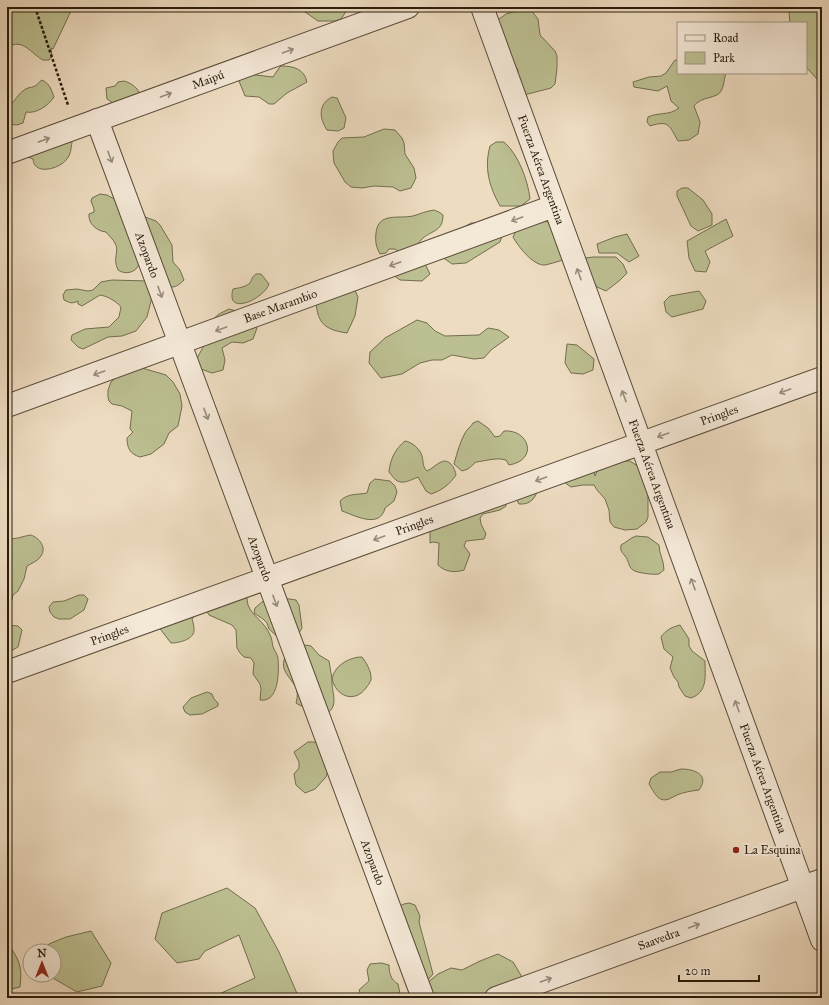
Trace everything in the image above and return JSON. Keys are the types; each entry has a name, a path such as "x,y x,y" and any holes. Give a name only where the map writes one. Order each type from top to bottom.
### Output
{"street":[{"name":"Maipú","path":"7,153 408,7"},
{"name":"Fuerza Aérea Argentina","path":"482,7 642,443 812,883 822,940"},
{"name":"Azopardo","path":"97,120 423,998"},
{"name":"Base Marambio","path":"7,406 554,206"},
{"name":"Pringles","path":"7,672 822,378"},
{"name":"Saavedra","path":"496,998 812,883"}],"path":[{"path":"35,7 76,128"}],"green space":[{"path":"7,7 79,7 71,11 53,49 51,48 52,56 49,60 43,60 22,45 18,44 7,47"},
{"path":"298,7 347,7 347,10 341,19 335,21 318,21"},
{"path":"786,7 817,7 822,32 822,76 817,79 807,68 807,22 790,22 789,12"},
{"path":"520,8 531,10 538,19 540,35 555,51 557,56 555,84 551,88 524,95 516,87 518,70 488,27 506,14"},
{"path":"675,60 677,60 677,74 726,74 723,87 719,94 701,101 694,106 700,122 698,134 689,140 678,141 668,125 656,124 650,126 647,122 648,117 671,112 679,108 671,101 667,86 658,91 634,87 633,82 649,77 661,76 666,73"},
{"path":"281,66 298,69 304,74 307,82 287,93 274,104 269,104 259,97 245,96 239,81 241,76 247,74 273,77"},
{"path":"42,80 49,85 54,97 38,111 26,112 23,123 17,125 7,124 7,107 24,90 35,86"},
{"path":"124,81 134,86 140,94 116,105 107,99 106,88 115,86 118,82"},
{"path":"332,97 337,98 346,118 344,128 338,131 327,130 321,116 324,103"},
{"path":"384,129 395,130 402,138 405,154 414,168 416,178 411,188 400,191 393,187 351,187 345,182 334,163 333,151 338,142 342,138 364,137"},
{"path":"68,138 72,142 69,156 63,163 56,167 46,169 38,168 34,164 33,159 18,153"},
{"path":"496,142 504,142 509,147 522,168 530,199 521,206 500,206 490,184 487,162 488,154 490,146"},
{"path":"682,188 688,188 703,200 712,214 712,225 698,231 691,226 677,196 677,191"},
{"path":"100,194 107,195 116,200 139,264 133,271 127,273 118,270 116,265 117,249 115,243 106,232 96,229 90,221 89,214 94,212 91,201 92,198"},
{"path":"434,210 443,215 443,220 437,230 422,239 415,251 399,252 395,249 389,249 386,253 380,254 377,246 376,233 381,222 385,219 413,216"},
{"path":"145,217 156,221 160,225 172,245 173,262 180,270 184,280 179,285 172,287 162,286 153,237 148,235 141,221"},
{"path":"726,219 733,236 705,251 710,262 706,272 695,271 689,258 687,241"},
{"path":"537,220 548,222 559,227 575,256 545,265 536,262 526,255 513,237 518,227"},
{"path":"471,223 493,224 504,231 500,242 466,263 452,264 435,252 447,237"},
{"path":"627,234 639,256 629,262 617,253 599,253 597,244"},
{"path":"616,257 623,264 627,273 606,291 597,287 582,266 586,258"},
{"path":"425,264 430,274 422,281 400,280 392,274"},
{"path":"256,274 261,274 269,284 266,290 253,300 246,303 240,304 235,302 232,297 233,289 250,283"},
{"path":"112,280 148,281 152,297 147,317 136,331 122,336 108,337 83,349 78,347 71,340 72,335 85,329 109,327 119,317 121,307 114,301 100,295 82,306 78,304 78,301 71,303 64,300 63,295 66,290 93,290 101,282"},
{"path":"353,286 358,297 355,316 347,333 330,329 321,321 318,315 315,292"},
{"path":"699,291 706,301 703,309 672,317 666,312 664,302 670,296"},
{"path":"229,309 245,316 257,328 253,339 243,343 232,342 222,348 225,360 223,370 212,373 201,369 196,360 207,340 210,322 219,314"},
{"path":"417,320 427,323 435,331 445,336 479,335 488,328 499,330 509,337 491,350 484,358 474,359 452,355 442,360 432,360 420,363 402,374 381,378 369,363 370,352 385,338"},
{"path":"567,344 577,345 594,359 593,370 583,374 571,373 565,363"},
{"path":"142,368 166,375 173,382 180,394 182,406 178,426 169,433 164,444 151,454 140,457 131,452 128,445 127,438 133,432 130,429 132,411 122,406 112,404 109,401 108,390 111,382 118,376"},
{"path":"478,421 488,428 495,437 500,436 504,431 513,432 520,435 527,445 527,452 524,457 518,462 509,465 506,460 502,459 476,462 468,469 462,471 454,464 459,448 466,432 473,423"},
{"path":"405,441 418,448 427,471 439,463 447,461 453,467 456,475 445,487 431,494 426,491 418,477 404,482 396,480 389,472 391,463 396,451"},
{"path":"602,461 630,461 639,467 648,489 648,517 646,522 637,529 625,530 614,527 610,522 609,510 605,499 594,485 571,487 557,477 594,471 595,476"},
{"path":"375,479 390,481 395,486 397,492 394,501 385,508 378,518 360,518 342,511 340,501 343,498 349,495 367,493 370,483"},
{"path":"539,488 536,495 530,502 519,504 516,499"},
{"path":"506,501 506,506 500,510 483,514 480,518 486,534 484,539 466,541 464,546 470,554 464,570 450,571 438,565 439,543 430,543 430,525"},
{"path":"31,535 37,538 43,546 43,553 35,562 27,566 24,579 18,591 13,595 11,604 7,609 7,538 17,538"},
{"path":"636,536 648,537 659,545 664,570 660,574 642,573 631,569 621,549 621,545"},
{"path":"246,593 248,605 252,612 268,630 278,658 278,678 274,692 271,697 266,700 260,700 260,684 253,674 254,663 251,658 244,657 237,648 236,630 232,625 209,615 200,601"},
{"path":"79,595 84,595 88,599 84,610 70,619 59,619 54,617 50,612 49,607 53,602 64,601"},
{"path":"269,596 296,600 299,605 302,628 296,638 281,640 269,629 267,623 263,619 254,613 255,608"},
{"path":"195,615 192,619 194,632 190,638 179,642 171,643 158,625"},
{"path":"7,625 18,626 22,630 18,647 7,653"},
{"path":"680,625 689,639 689,646 692,651 705,661 705,678 703,688 691,698 685,696 674,677 670,668 673,657 664,649 661,637 669,629"},
{"path":"305,645 311,646 319,655 329,661 334,703 333,707 326,714 307,705 301,706 296,703 296,688 284,667 284,660 288,651"},
{"path":"357,657 362,657 367,664 371,675 369,684 366,688 356,696 351,697 341,694 334,685 332,679 333,674 339,666"},
{"path":"207,692 212,694 218,703 218,706 202,714 190,715 185,712 183,707 191,698"},
{"path":"308,742 314,742 325,747 330,765 326,777 315,789 305,793 296,785 294,774 299,768 299,762 294,752"},
{"path":"681,769 691,770 702,777 702,785 699,790 682,793 665,800 659,798 649,784 651,778 660,772 671,772"},
{"path":"227,888 255,908 279,952 299,998 217,998 219,994 255,978 239,935 205,951 199,959 177,963 155,939 162,913"},
{"path":"409,903 415,905 420,916 419,922 433,974 424,985 393,909"},
{"path":"91,931 111,963 102,986 77,992 61,983 62,943 51,943 66,937"},
{"path":"7,948 11,948 17,958 21,976 20,987 7,990"},
{"path":"498,954 513,962 522,977 510,998 428,998 426,984 438,974 451,968 462,970"},
{"path":"381,963 389,965 389,971 391,976 398,984 401,998 362,998 359,990 369,981 367,970 370,964"}],"place":[{"name":"La Esquina","path":"736,850"}]}
